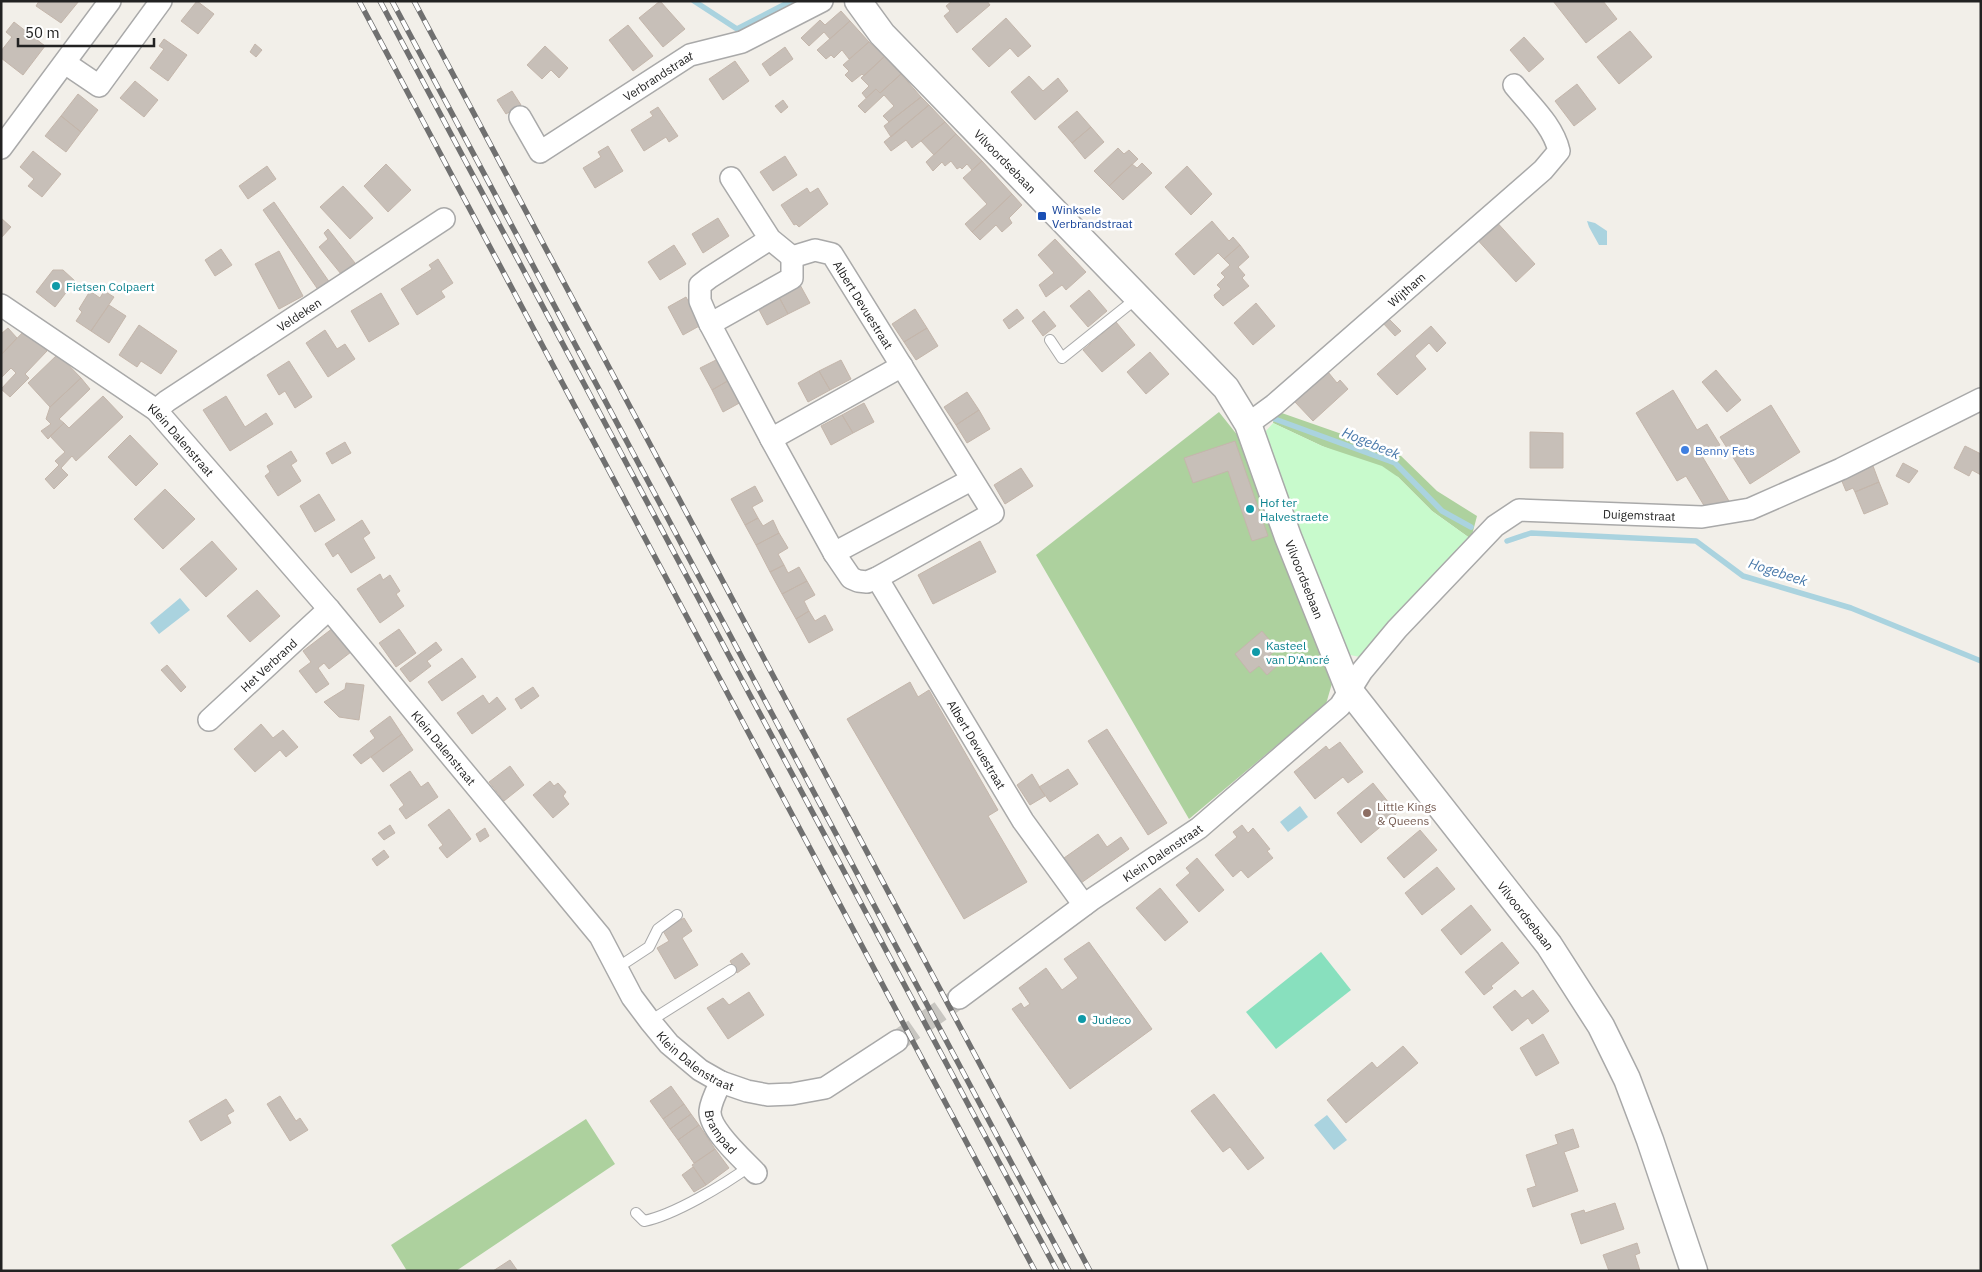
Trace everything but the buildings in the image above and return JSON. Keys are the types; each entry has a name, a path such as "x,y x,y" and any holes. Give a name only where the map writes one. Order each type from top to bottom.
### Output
{"street":[{"path":"1,148 110,1"},
{"path":"65,63 99,86 161,1"},
{"name":"Verbrandstraat","path":"520,117 540,152 690,55 742,42 822,1"},
{"name":"Vilvoordsebaan","path":"858,1 882,34 1226,388 1248,424 1288,537 1349,690 1549,945 1601,1026 1627,1079 1694,1271"},
{"name":"Wijtham","path":"1248,424 1274,405 1536,177 1559,151 1557,142 1548,126 1514,85"},
{"path":"710,324 792,278 792,257 770,239 731,178"},
{"name":"Veldeken","path":"156,410 444,219"},
{"path":"770,239 700,285 700,301 710,324 771,440 834,552 851,578 867,582 878,578"},
{"name":"Albert Devuestraat","path":"792,257 815,250 832,254 993,513 894,567 878,578 1023,821 1084,905"},
{"name":"Klein Dalenstraat","path":"1,305 156,410 329,609 600,936 632,997 669,1044 700,1070 721,1082 747,1091 768,1095 792,1094 825,1088 897,1041"},
{"path":"771,440 902,366"},
{"name":"Duigemstraat","path":"1349,690 1362,671 1397,629 1495,526 1520,510 1702,517 1750,509 1841,469 1981,399"},
{"path":"834,552 971,480"},
{"name":"Het Verbrand","path":"209,720 329,609"},
{"name":"Klein Dalenstraat","path":"959,998 1084,905 1199,828 1340,706 1349,690"},
{"name":"Brampad","path":"721,1082 713,1098 710,1114 714,1126 753,1170"}],"lane":[{"path":"1050,340 1062,358 1137,298"},
{"path":"617,968 649,947 658,928 677,916"},
{"path":"650,1021 731,970"},
{"path":"636,1212 644,1221 659,1218 732,1179 753,1170"}],"green space":[{"path":"1276,411 1399,454 1437,491 1477,516 1471,539 1432,511 1398,477 1322,446 1273,423"},
{"path":"1219,412 1242,441 1335,673 1326,704 1189,819 1036,555"},
{"path":"1273,423 1322,446 1382,466 1398,477 1432,511 1471,539 1360,657 1345,654 1298,541 1265,432"},
{"path":"1321,952 1351,990 1276,1049 1246,1012"},
{"path":"586,1119 615,1164 456,1271 407,1271 391,1245"}],"water":[{"path":"1587,221 1595,223 1607,231 1607,245 1599,245"},
{"path":"180,598 190,610 159,634 150,623"},
{"path":"1300,806 1308,817 1288,832 1280,822"},
{"path":"1327,1115 1347,1140 1334,1150 1314,1125"}],"waterway":[{"name":"Hogebeek","path":"694,1 737,29 791,1"},
{"name":"Hogebeek","path":"1272,418 1395,463 1442,511 1471,527"},
{"name":"Hogebeek","path":"1507,541 1531,533 1696,541 1743,576 1851,608 1981,661"}],"tunnel":[{"path":"897,1041 959,998"}],"railway":[{"path":"359,1 1035,1271"},
{"path":"380,1 1057,1271"},
{"path":"392,1 1069,1271"},
{"path":"414,1 1090,1271"}],"place":[{"name":"Winksele Verbrandstraat","path":"1042,216"},
{"name":"Fietsen Colpaert","path":"56,286"},
{"name":"Benny Fets","path":"1685,450"},
{"name":"Hof ter Halvestraete","path":"1250,509"},
{"name":"Kasteel van D'Ancré","path":"1256,652"},
{"name":"Little Kings & Queens","path":"1367,813"},
{"name":"Judeco","path":"1082,1019"}]}
